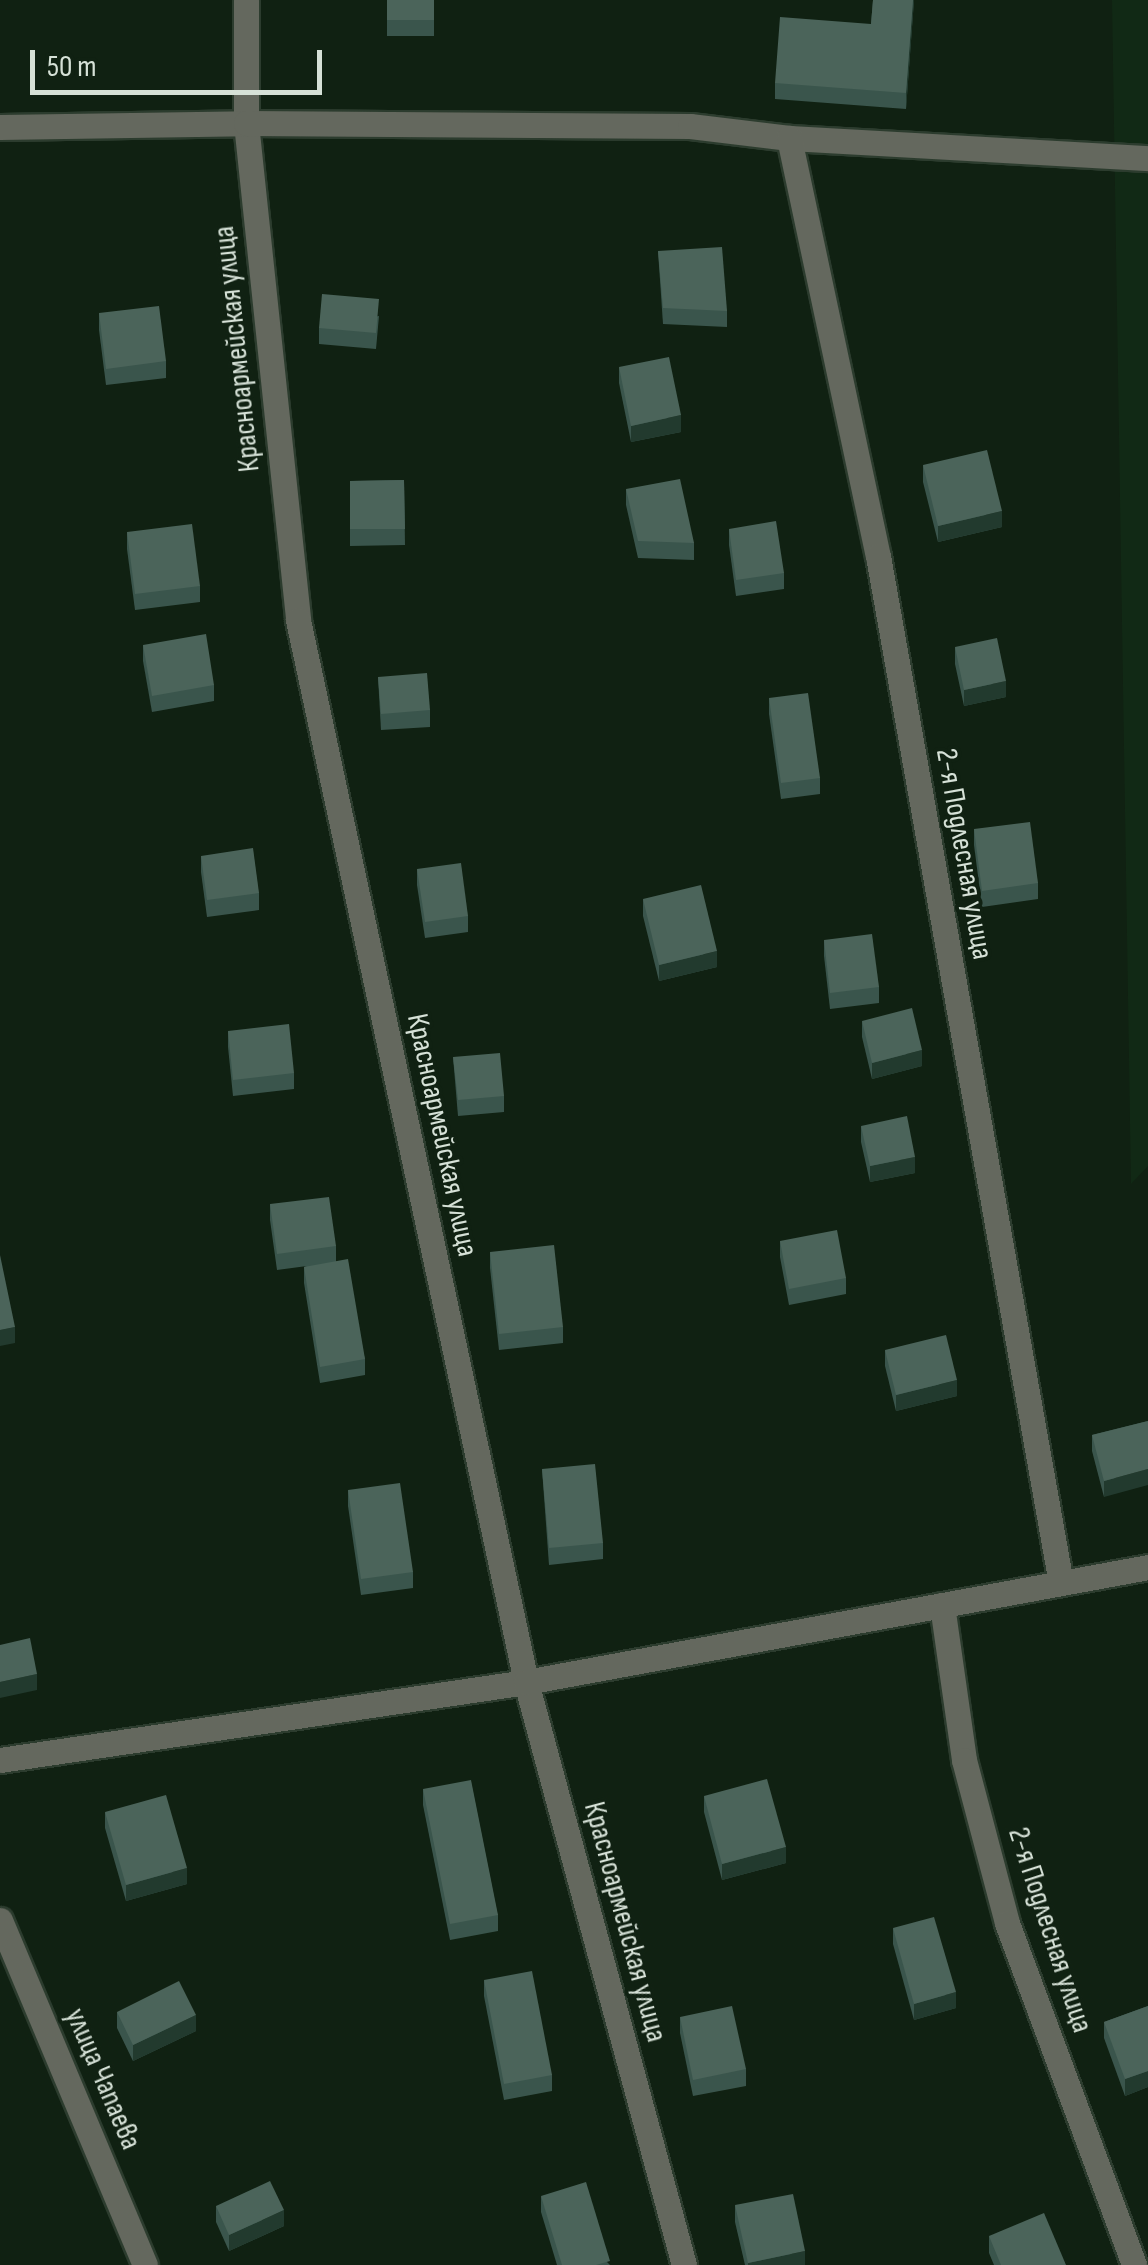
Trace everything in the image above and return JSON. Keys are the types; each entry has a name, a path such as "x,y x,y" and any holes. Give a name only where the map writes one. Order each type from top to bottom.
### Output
{"street":[{"name":"Красноармейская улица","path":"246,0 246,123 298,620 526,1682 684,2265"},
{"path":"0,127 246,123 690,126 789,138 1148,158"},
{"name":"2-я Подлесная улица","path":"789,138 878,556 1060,1584"},
{"path":"0,1760 526,1682 1148,1567"},
{"name":"2-я Подлесная улица","path":"942,1605 964,1760 1007,1923 1134,2265"},
{"name":"улица Чапаева","path":"0,1920 145,2265"}],"shaded area":[{"path":"1112,0 1148,0 1148,1166 1131,1184"}],"building":[{"path":"387,0 434,0 434,20 387,20"},
{"path":"873,0 913,0 906,93 775,83 780,17 871,24"},
{"path":"722,247 727,311 663,308 658,251"},
{"path":"322,294 379,299 376,333 319,328"},
{"path":"159,306 166,361 106,369 99,313"},
{"path":"669,357 681,415 631,426 619,367"},
{"path":"987,450 1002,511 938,526 923,465"},
{"path":"680,479 694,543 638,541 626,489"},
{"path":"404,480 405,529 350,529 350,481"},
{"path":"776,521 784,573 736,580 729,529"},
{"path":"192,524 200,586 135,594 127,532"},
{"path":"206,634 214,685 152,696 143,645"},
{"path":"997,638 1006,681 964,690 955,647"},
{"path":"427,673 430,710 381,714 378,677"},
{"path":"808,693 820,778 781,783 769,698"},
{"path":"1030,822 1038,883 982,891 974,829"},
{"path":"253,848 259,893 207,900 201,856"},
{"path":"461,863 468,916 425,922 417,869"},
{"path":"701,885 717,951 659,965 643,899"},
{"path":"872,934 879,987 830,993 824,940"},
{"path":"912,1008 922,1050 872,1063 862,1021"},
{"path":"289,1024 294,1073 233,1080 228,1031"},
{"path":"500,1053 504,1096 458,1100 453,1057"},
{"path":"907,1116 915,1157 870,1166 861,1126"},
{"path":"329,1197 336,1246 277,1254 270,1204"},
{"path":"837,1230 846,1278 789,1289 780,1241"},
{"path":"554,1245 563,1327 499,1334 490,1252"},
{"path":"0,1255 15,1327 0,1330"},
{"path":"348,1259 365,1359 320,1367 304,1267"},
{"path":"946,1335 957,1380 896,1395 885,1350"},
{"path":"1148,1421 1148,1469 1104,1481 1092,1435"},
{"path":"595,1464 603,1543 549,1548 542,1469"},
{"path":"400,1483 413,1572 361,1579 348,1490"},
{"path":"30,1638 37,1674 0,1682 0,1645"},
{"path":"767,1779 786,1847 722,1864 704,1796"},
{"path":"471,1780 498,1915 450,1924 423,1789"},
{"path":"166,1795 187,1868 126,1885 105,1812"},
{"path":"934,1917 956,1992 914,2004 893,1928"},
{"path":"532,1971 552,2075 504,2084 484,1980"},
{"path":"179,1981 196,2015 133,2045 117,2012"},
{"path":"732,2006 746,2069 693,2080 680,2017"},
{"path":"1148,2006 1148,2071 1125,2079 1104,2022"},
{"path":"270,2181 284,2210 229,2235 216,2206"},
{"path":"586,2182 610,2261 562,2265 541,2196"},
{"path":"793,2194 805,2251 748,2263 735,2205"},
{"path":"1044,2213 1066,2265 1001,2265 989,2236"}]}
